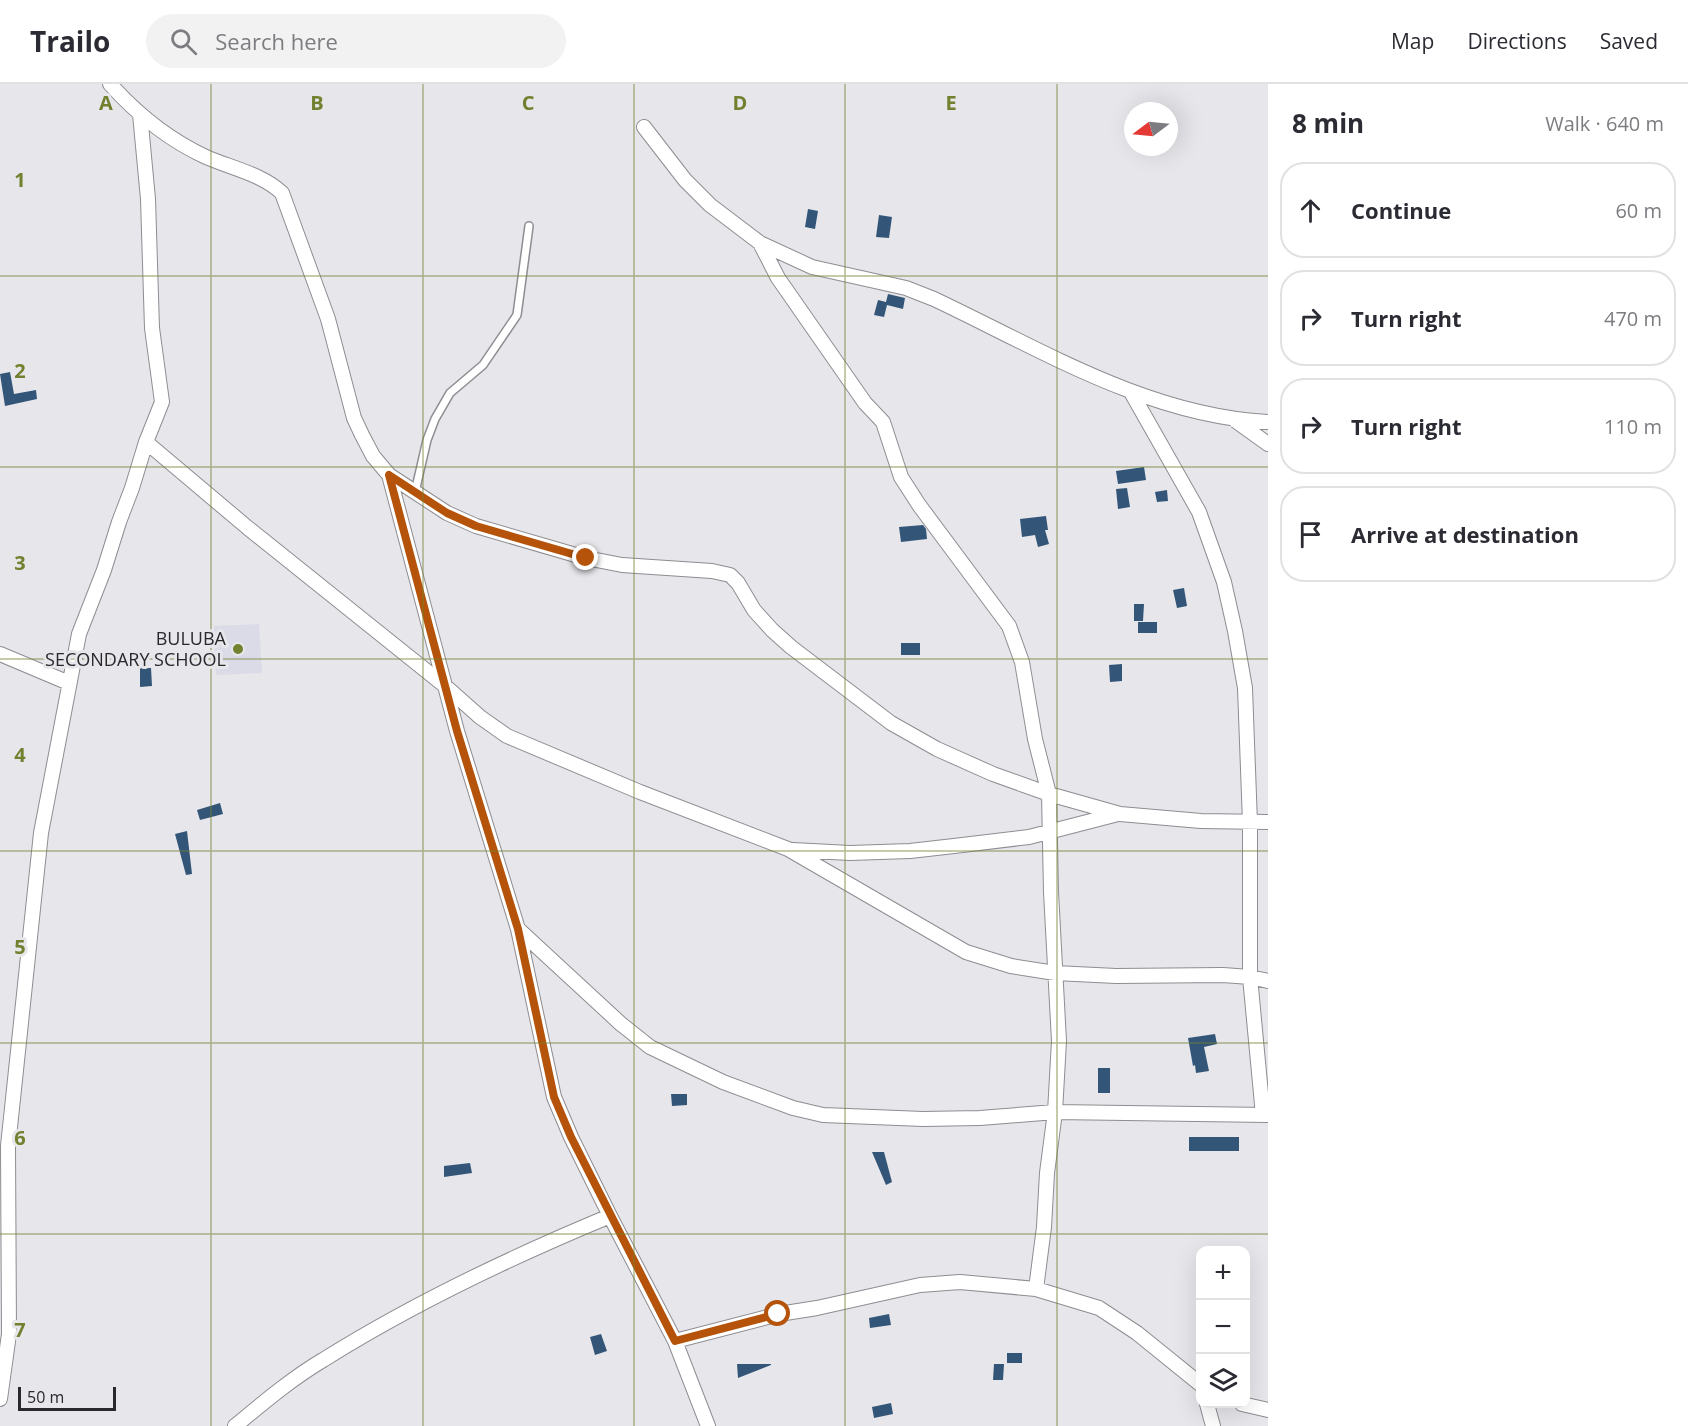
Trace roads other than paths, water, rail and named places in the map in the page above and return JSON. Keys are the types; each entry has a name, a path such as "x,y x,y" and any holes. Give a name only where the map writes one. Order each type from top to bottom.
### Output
{"street":[{"path":"110,84 140,114 172,140 206,157 267,181 282,193 327,319 354,418 373,456 389,475 447,513 476,526 586,558 622,565 712,570 730,575 738,583 753,610 771,630 891,723 937,749 993,774 1049,794 1120,814 1250,823 1268,822"},
{"path":"0,1399 9,1334 8,1146 41,833 79,634 104,570 146,442 160,410 162,396 152,328 148,199 140,114"},
{"path":"644,127 686,180 710,205 760,243 812,267 906,288 934,298 1131,392 1235,420 1268,422"},
{"path":"760,243 778,278 853,387 883,423 899,471 909,489 1009,626 1022,662 1035,739 1049,794 1059,1041 1055,1112 1036,1289"},
{"path":"518,929 621,1024 650,1047 723,1082 766,1099 823,1115 890,1119 980,1118 1055,1112 1266,1115 1250,977 1250,823 1245,688 1224,582 1198,512 1131,392"},
{"path":"1235,420 1268,444"},
{"path":"146,442 248,528 498,730 517,741 640,792 788,849 966,952 1011,966 1055,973 1250,977 1268,981"},
{"path":"389,475 444,685 518,929 554,1097 610,1216 675,1341 708,1426"},
{"path":"0,654 69,683"},
{"path":"788,849 850,853 910,851 1029,837 1120,814"},
{"path":"235,1426 321,1360 412,1307 473,1276 610,1216"},
{"path":"675,1341 778,1314 817,1308 920,1285 960,1282 1036,1289 1106,1312 1137,1333 1196,1381"},
{"path":"1250,1406 1268,1410"},
{"path":"1208,1408 1213,1426"}],"lane":[{"path":"415,492 427,440 435,419 450,393 483,364 517,315 529,226"}],"place":[{"name":"BULUBA SECONDARY SCHOOL","path":"238,649"}]}
